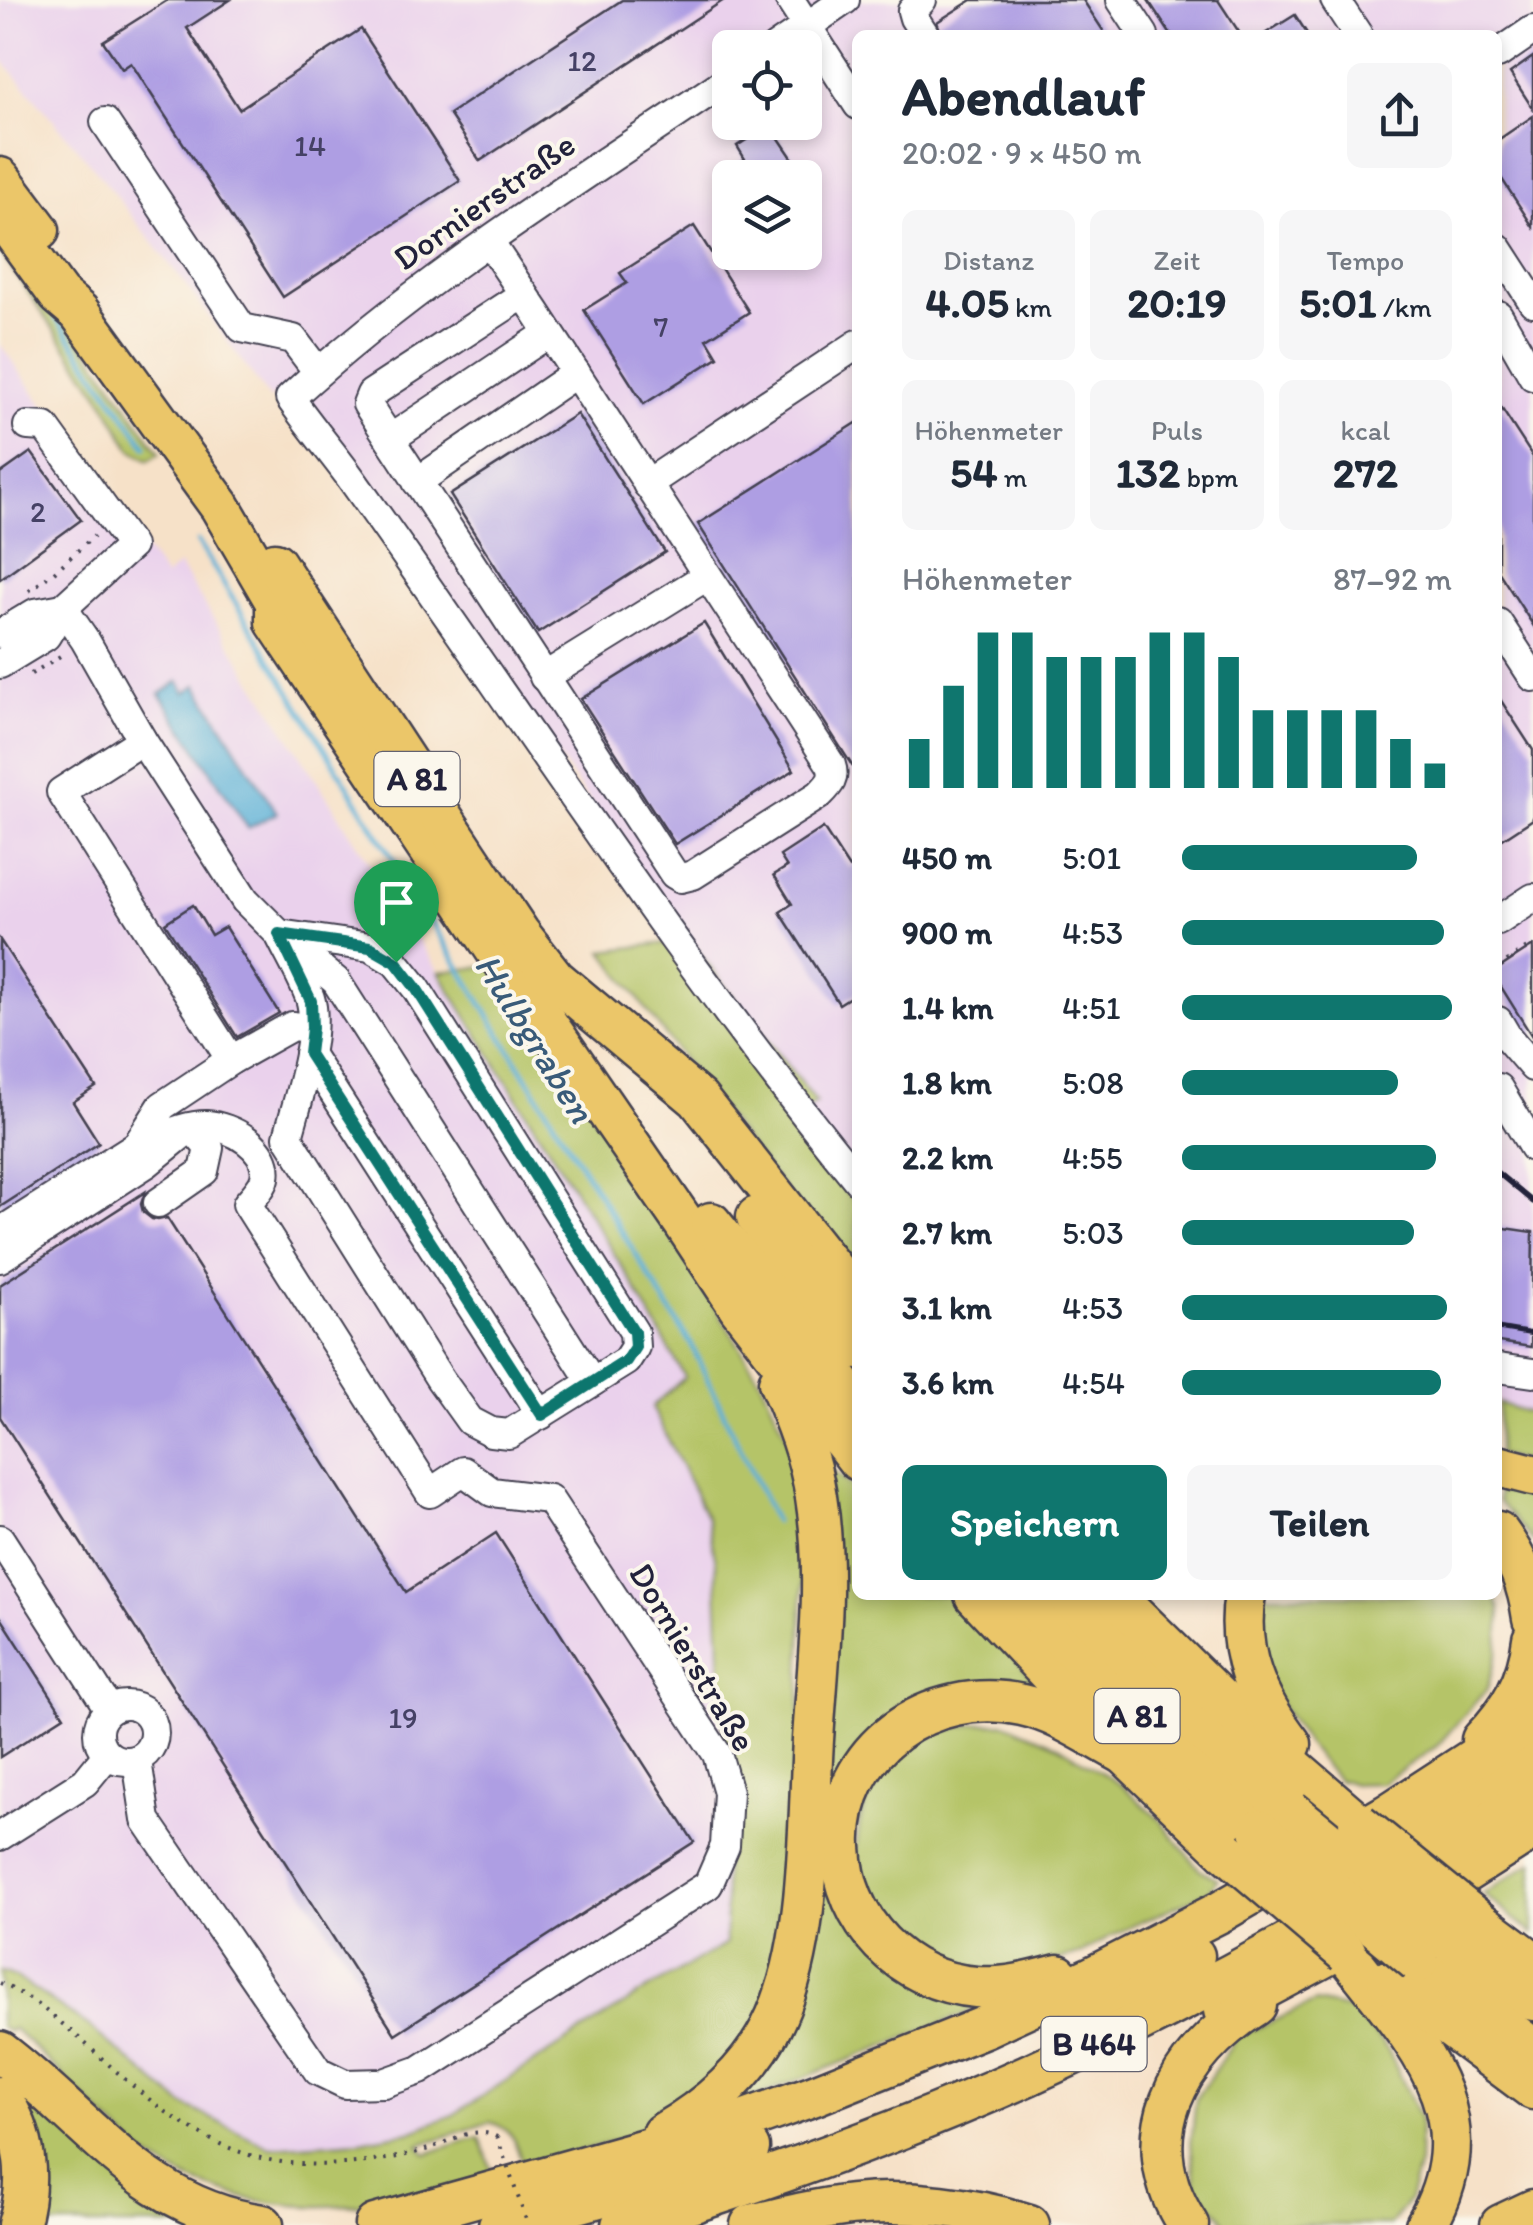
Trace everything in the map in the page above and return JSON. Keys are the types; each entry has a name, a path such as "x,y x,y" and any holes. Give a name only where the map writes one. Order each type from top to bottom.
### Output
{"highway":[{"name":"A 81","path":"0,178 67,266 178,452"},
{"name":"A 81","path":"0,214 58,295 79,312 519,932 555,979 630,1043 852,1342"},
{"name":"A 81","path":"217,507 276,602 276,622 498,953 567,1037 664,1168 852,1398"},
{"path":"498,953 758,1332 852,1452"},
{"path":"630,1043 698,1099 852,1293"},
{"path":"628,2154 687,2120 750,2062 776,2017 795,1954 808,1836 820,1627 819,1531 808,1457 758,1332"},
{"path":"1502,1467 1533,1475"},
{"path":"1502,1538 1522,1571 1533,1618"},
{"path":"979,1600 1125,1754 1226,1851 1346,1953 1365,1963 1422,1959 1533,1962"},
{"name":"A 81","path":"1025,1600 1164,1743 1318,1809"},
{"name":"A 81","path":"1073,1600 1192,1721 1318,1809 1422,1959 1533,2049"},
{"path":"1119,1600 1226,1706 1318,1809 1422,1959 1533,2089"},
{"path":"1245,1600 1242,1637 1249,1671 1256,1690 1294,1748 1318,1809"},
{"path":"1452,1774 1513,1703 1529,1664 1533,1639"},
{"path":"1125,1754 1058,1718 1022,1705 968,1702 934,1710 890,1736 866,1764 850,1794 841,1846 846,1882 874,1937 904,1962 936,1979 979,1987 1008,1986 1126,1960"},
{"name":"B 464","path":"375,2225 698,2136 970,2033 1222,1911 1452,1774 1533,1720"},
{"name":"B 464","path":"498,2225 606,2195 763,2143 1027,2038 1250,1926 1407,1836 1533,1755"},
{"name":"B 464","path":"622,2225 874,2138 1026,2076 1116,2034 1340,1915 1533,1795"},
{"name":"B 464","path":"714,2225 921,2150 1100,2072 1376,1929 1533,1829"},
{"name":"A 81","path":"1422,1959 1533,2000"},
{"path":"1422,1959 1410,2034 1434,2078 1447,2116 1450,2150 1446,2180 1426,2225"},
{"path":"1188,2225 1174,2197 1164,2160 1164,2126 1173,2093 1207,2042 1297,1972"},
{"path":"0,2052 113,2153 158,2187 198,2208 261,2225"},
{"path":"0,2097 12,2118 24,2155 25,2195 18,2225"},
{"path":"750,2225 826,2208 874,2203 933,2205 1029,2225"},
{"path":"1500,2225 1533,2210"}],"street":[{"path":"790,0 852,96"},
{"path":"800,30 845,0"},
{"path":"922,0 912,10 922,30"},
{"path":"1121,0 1141,30"},
{"path":"1502,51 1533,30"},
{"name":"Dornierstraße","path":"712,90 417,292 349,344 290,398 674,940 785,1091 852,1174"},
{"path":"105,122 242,328 292,338 318,372"},
{"path":"488,242 524,294 576,373 831,765 834,774 819,795 694,875 681,878 674,874 367,404 371,394 524,294"},
{"path":"1502,254 1533,302"},
{"path":"1502,322 1533,376"},
{"path":"390,439 549,333"},
{"path":"647,484 852,348"},
{"path":"418,482 576,373"},
{"path":"0,664 46,636 63,608 124,536 44,427 28,426"},
{"path":"544,677 706,576"},
{"path":"0,634 34,613 63,608"},
{"path":"63,608 245,900 336,981 592,1382"},
{"path":"1502,629 1533,677"},
{"path":"142,740 61,792 230,1060"},
{"path":"1502,918 1533,898"},
{"path":"279,934 370,947 396,962 634,1332 635,1347 626,1361 508,1434 491,1432 470,1421 288,1138 310,1041 311,1001 279,934"},
{"path":"137,1144 162,1106 230,1060 292,1026 310,1041 542,1415"},
{"path":"1502,1026 1533,1067"},
{"path":"1502,1095 1533,1148"},
{"name":"Dornierstraße","path":"109,1710 124,1704 140,1708 151,1719 155,1735 150,1750 138,1760 146,1820 318,2071 345,2084 384,2083 420,2070 708,1886 725,1846 728,1792 717,1754 549,1499 492,1492 463,1471 430,1493 247,1204 265,1176 264,1163 256,1149 229,1130 207,1125 191,1127"},
{"path":"0,1232 137,1144 191,1127"},
{"path":"158,1204 204,1171 209,1148 191,1127"},
{"path":"0,1258 147,1163 191,1127"},
{"path":"1502,1369 1533,1373"},
{"path":"0,1539 109,1710 100,1719 99,1744 107,1755 121,1762 138,1760"},
{"path":"0,1836 85,1782 107,1755"}],"path":[{"path":"26,592 95,535 124,536"},
{"path":"1502,964 1533,944"},
{"path":"0,1983 68,2028 171,2116 213,2141 262,2158 311,2164 364,2162 424,2150 476,2131 488,2132 496,2137 528,2225"}],"shaded area":[{"path":"0,0 1533,0 1533,1414 1502,1404 1502,30 852,30 852,1198 792,1123 815,1102 689,940 291,382 270,399 183,281 0,57"},
{"path":"0,344 165,577 179,565 439,972 629,1278 686,1378 652,1407 707,1518 716,1562 726,1944 649,1988 453,2115 410,2132 360,2141 269,2147 182,2104 88,2026 16,1977 0,1971"}],"green space":[{"path":"0,223 160,453 149,460 131,449 101,397 0,252"},
{"path":"689,940 816,1102 792,1123 852,1198 852,1276 714,1101 603,951"},
{"path":"505,964 762,1383 789,1441 804,1513 798,1801 775,1987 737,2057 638,2134 524,2168 509,2134 490,2122 419,2145 426,2154 480,2138 494,2176 376,2202 299,2206 261,2201 183,2177 143,2153 13,2028 9,2032 0,2026 0,1971 16,1977 88,2026 182,2104 270,2147 360,2141 410,2132 453,2115 649,1988 726,1944 716,1562 707,1518 652,1407 685,1377 629,1278 439,972"},
{"path":"1502,1404 1533,1414 1533,1464 1502,1456"},
{"path":"830,1469 852,1487 852,1600 961,1600 1064,1712 899,1713 833,1883 986,2000 963,2015 717,2112 773,2041"},
{"path":"1502,1491 1533,1494 1533,1542 1502,1506"},
{"path":"1496,1600 1500,1609 1498,1651 1487,1689 1437,1746 1382,1783 1353,1784 1339,1781 1310,1748 1272,1693 1257,1603"},
{"path":"1004,1723 1059,1746 1123,1786 1160,1820 1199,1869 1218,1879 1208,1892 1112,1935 1082,1953 994,1972 931,1960 881,1920 854,1863 860,1821 871,1789 909,1742 937,1731"},
{"path":"1533,1862 1533,1934 1483,1894"},
{"path":"1316,2002 1353,2010 1388,2050 1420,2118 1419,2164 1409,2200 1390,2225 1226,2225 1220,2214 1196,2193 1191,2144 1196,2098 1237,2037"},
{"path":"0,2075 195,2225 27,2225"}],"water":[{"path":"179,681 185,693 197,685 277,813 248,828 160,694"}],"building":[{"path":"168,0 230,0 187,28 239,109 361,29 460,181 283,297 131,63 122,69 103,41"},
{"path":"622,0 724,0 480,161 449,114"},
{"path":"972,0 1083,0 1103,30 940,30 937,22"},
{"path":"1148,0 1218,0 1238,30 1168,30"},
{"path":"1295,15 1305,30 1271,30"},
{"path":"1533,57 1533,109 1510,73"},
{"path":"1533,116 1533,227 1502,179 1502,137"},
{"path":"746,140 780,140 794,160 743,160 737,146"},
{"path":"694,226 712,254 712,270 722,270 749,312 707,339 718,357 644,404 584,310 627,283 620,273"},
{"path":"1502,409 1533,457 1533,625 1502,577"},
{"path":"577,414 665,552 538,633 450,495"},
{"path":"852,426 852,766 698,524"},
{"path":"31,452 81,520 0,579 0,474"},
{"path":"704,623 794,770 675,844 581,699"},
{"path":"1502,702 1533,750 1533,819 1502,839"},
{"path":"823,828 849,868 852,866 852,996 839,1004 780,912 792,904 774,875 787,867 780,856"},
{"path":"193,905 211,935 225,927 279,1013 237,1037 165,923"},
{"path":"0,940 96,1087 73,1102 99,1143 0,1207"},
{"path":"1533,946 1533,1038 1502,988 1502,966"},
{"path":"145,1192 143,1212 152,1219 167,1218 406,1592 496,1533 694,1842 395,2034 0,1417 0,1285"},
{"path":"1502,1228 1533,1232 1531,1347 1502,1343"},
{"path":"0,1616 64,1716 0,1757"}],"waterway":[{"name":"Hulbgraben","path":"56,318 146,446"},
{"name":"Hulbgraben","path":"198,542 692,1346 775,1522"}],"railway":[{"path":"1502,1176 1533,1202"},
{"path":"1502,1329 1533,1334"}],"route":[{"path":"279,934 370,947 396,962 634,1332 635,1347 626,1361 542,1415 309,1054 311,1001 279,934"}]}
